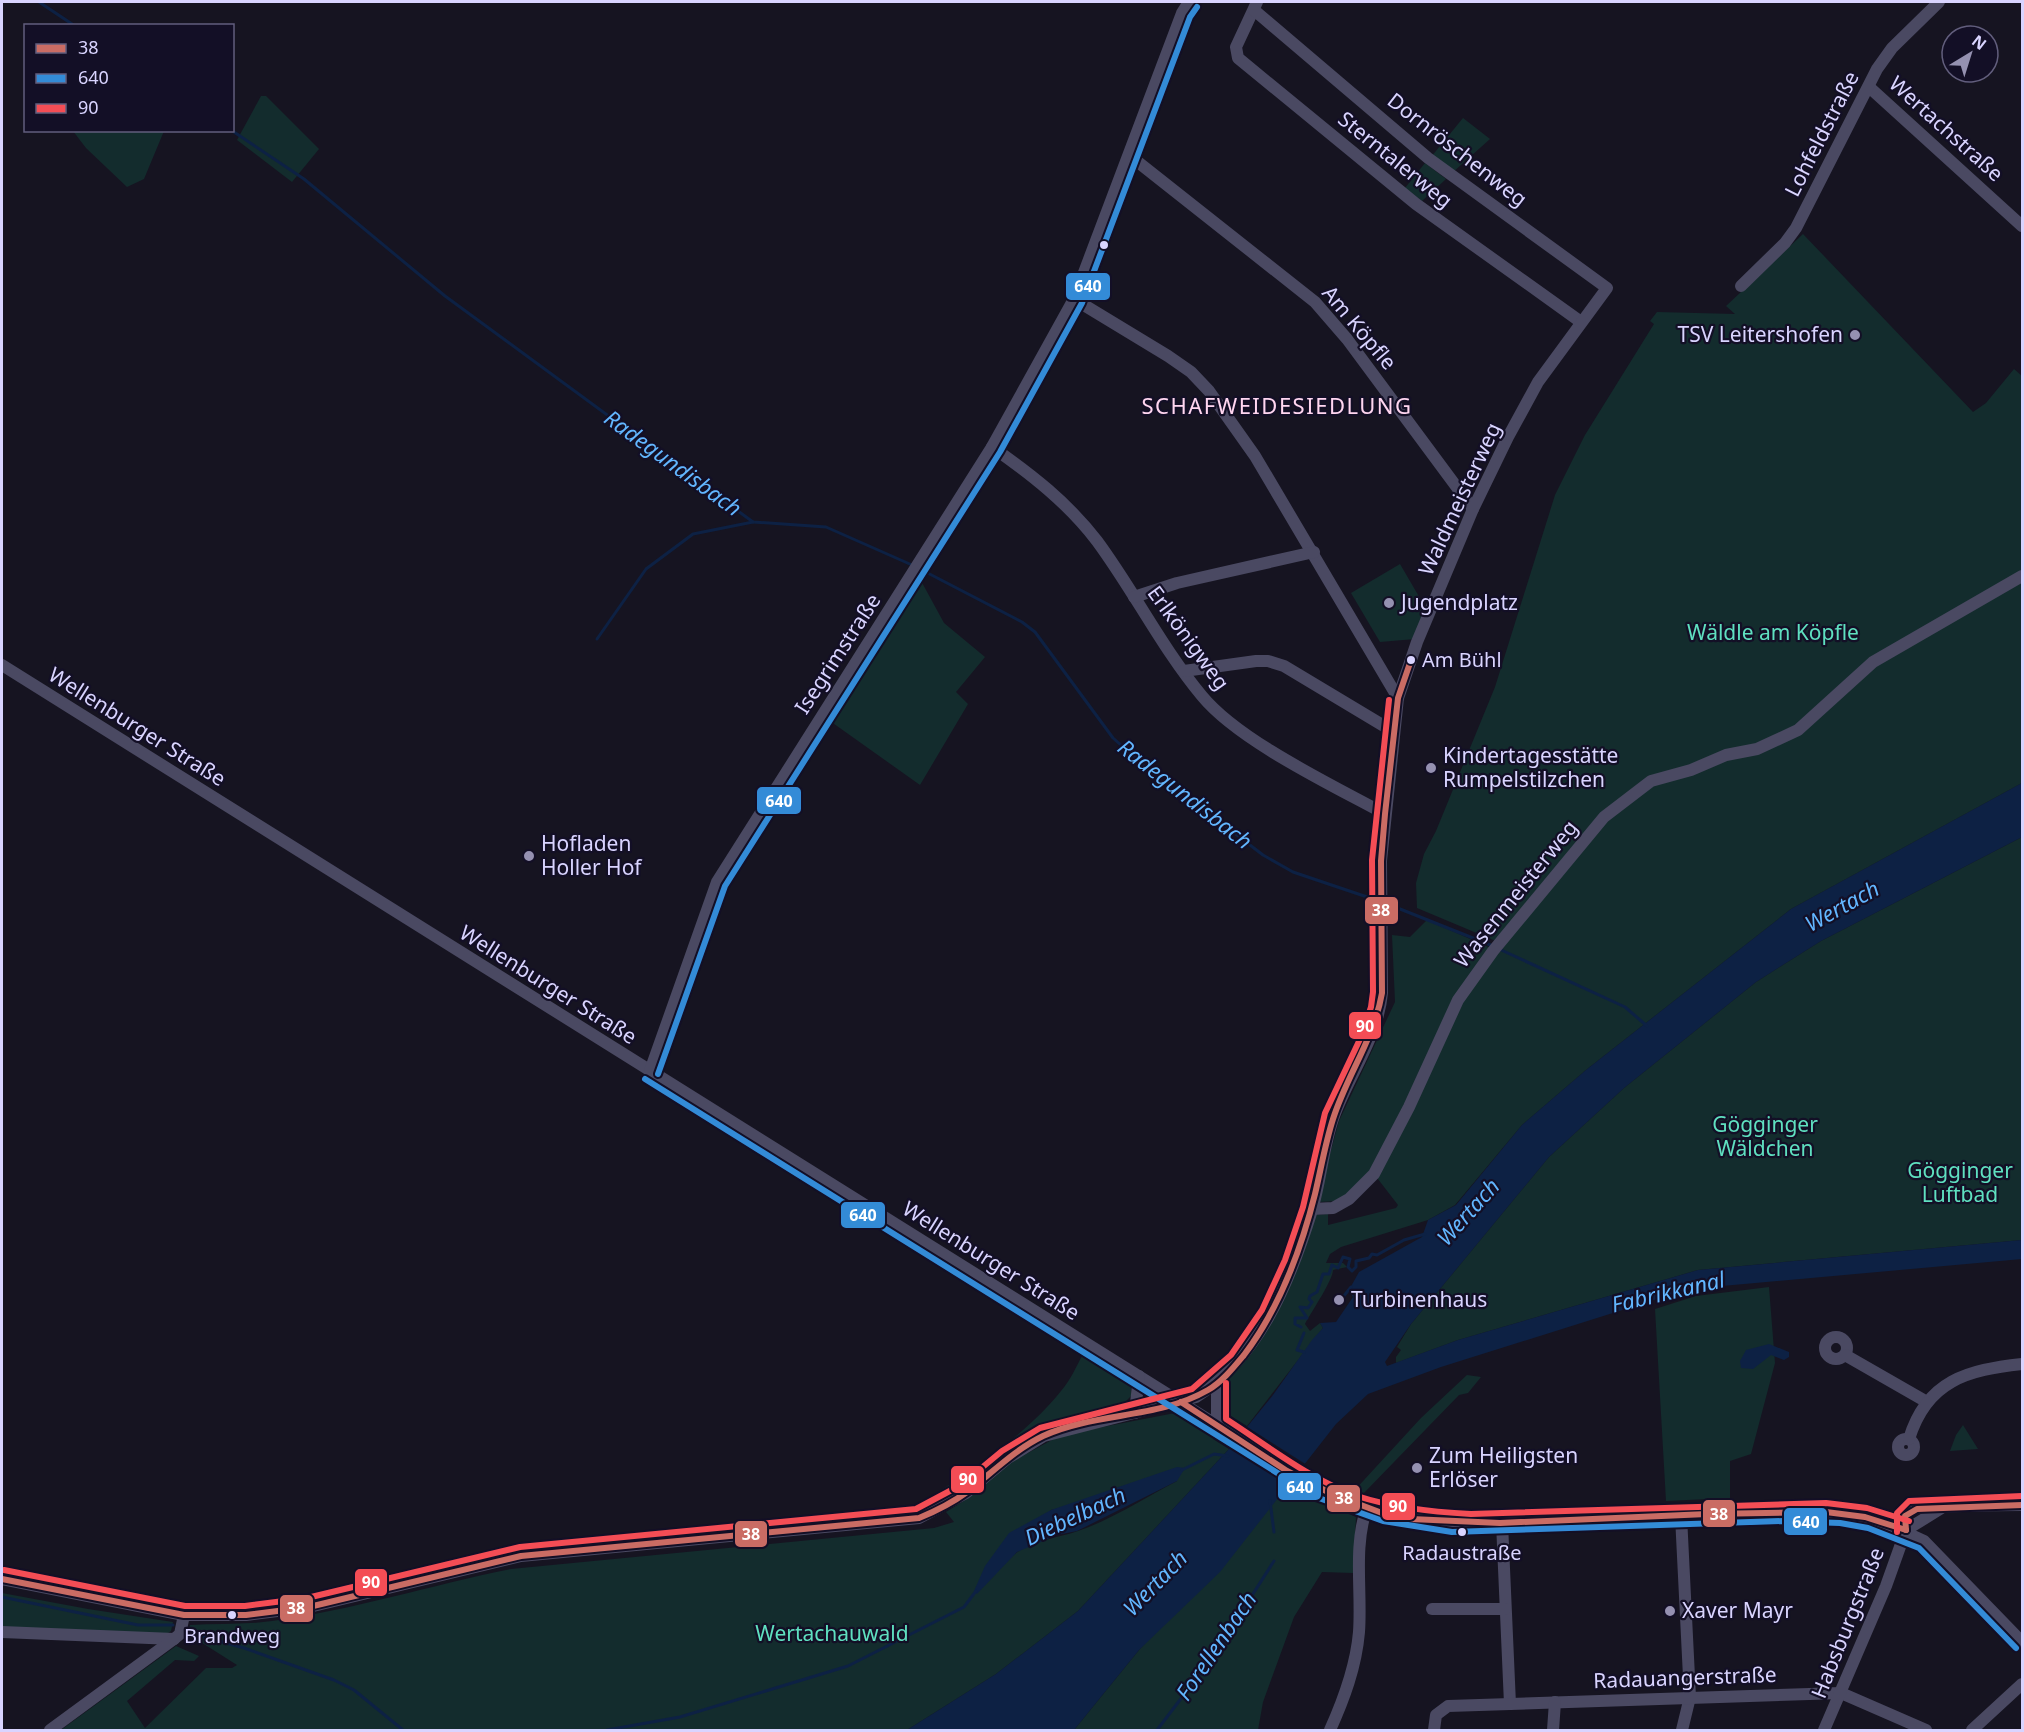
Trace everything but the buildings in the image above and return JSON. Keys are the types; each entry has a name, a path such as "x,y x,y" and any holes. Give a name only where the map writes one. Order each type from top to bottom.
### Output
{"street":[{"name":"Isegrimstraße","path":"650,1071 717,882 992,447 1074,299 1182,13 1189,2"},
{"name":"Lohfeldstraße","path":"1742,286 1785,243 1796,228 1869,87 1892,48 1939,2"},
{"name":"Sterntalerweg","path":"1255,6 1236,47 1238,58 1416,204 1581,322"},
{"name":"Dornröschenweg","path":"1255,6 1428,158 1607,288 1581,322"},
{"name":"Wertachstraße","path":"1869,87 2022,226"},
{"name":"Am Köpfle","path":"1129,155 1315,302 1347,339 1473,509"},
{"path":"1074,299 1191,372 1227,416 1314,552 1398,698"},
{"name":"Waldmeisterweg","path":"2,1578 184,1615 246,1615 309,1607 521,1556 919,1518 966,1493 1008,1458 1044,1436 1099,1420 1181,1402 1196,1397 1217,1383 1256,1339 1283,1287 1312,1209 1334,1117 1380,1015 1382,993 1381,900 1385,814 1398,698 1417,642 1473,509 1538,382 1581,322"},
{"name":"Erlkönigweg","path":"992,447 1054,495 1078,519 1106,554 1202,697 1248,735 1385,814"},
{"path":"1134,597 1177,583 1314,552"},
{"name":"Wasenmeisterweg","path":"1312,1209 1333,1208 1348,1199 1374,1174 1409,1107 1458,1000 1496,948 1604,817 1651,781 1691,770 1726,755 1757,749 1798,730 1874,662 2022,576"},
{"path":"1184,671 1268,661 1284,666 1394,732"},
{"name":"Wellenburger Straße","path":"2,665 1308,1482 1367,1507 1434,1522 1502,1523 1826,1512 1865,1518 1906,1530 1924,1541 1944,1559 2022,1642"},
{"path":"1845,1355 1927,1402"},
{"path":"1910,1439 1914,1424 1927,1402 1954,1379 1965,1374 2022,1364"},
{"path":"1136,1413 1139,1376"},
{"path":"1217,1383 1217,1424"},
{"path":"1906,1530 1940,1509 2022,1505"},
{"path":"1330,1731 1345,1697 1356,1652 1360,1530 1367,1507"},
{"path":"1681,1516 1690,1697 1682,1731"},
{"path":"1502,1523 1510,1704"},
{"name":"Habsburgstraße","path":"1824,1731 1906,1530"},
{"path":"1432,1609 1505,1608"},
{"path":"50,1731 180,1634 184,1615"},
{"path":"2,1632 174,1639"},
{"path":"1971,1731 2022,1684"},
{"name":"Radauangerstraße","path":"1434,1731 1438,1711 1449,1706 1841,1693 1926,1731"},
{"path":"1553,1731 1555,1702"}],"green space":[{"path":"261,96 266,96 319,149 292,182 237,140"},
{"path":"1463,118 1490,139 1452,173 1431,157"},
{"path":"74,132 164,132 144,179 127,187 86,148"},
{"path":"1425,163 1446,179 1422,201 1405,188"},
{"name":"Wäldle am Köpfle","path":"1803,234 1973,412 1986,403 2014,369 2022,376 2022,783 1791,909 1586,1070 1522,1125 1455,1205 1428,1220 1341,1247 1330,1254 1326,1263 1343,1263 1347,1267 1333,1270 1326,1288 1305,1324 1310,1331 1320,1323 1323,1328 1247,1426 1218,1408 1220,1387 1260,1341 1316,1215 1328,1214 1328,1225 1396,1208 1398,1205 1374,1174 1340,1201 1317,1202 1339,1121 1395,1002 1392,935 1410,937 1427,920 1493,949 1504,951 1498,942 1417,908 1416,883 1424,854 1436,831 1495,687 1555,495 1585,435 1654,324 1650,321 1657,312 1735,314 1726,306"},
{"name":"Jugendplatz","path":"1400,564 1428,612 1415,639 1380,642 1351,593"},
{"path":"920,579 944,623 985,657 956,692 968,704 920,785 830,721"},
{"name":"Gögginger Wäldchen","path":"2022,837 2022,1240 1698,1270 1458,1340 1396,1363 1396,1357 1401,1350 1397,1347 1411,1324 1549,1157 1624,1088 1756,982 1821,941"},
{"path":"1769,1287 1775,1363 1751,1454 1730,1461 1730,1498 1666,1501 1655,1309 1696,1296"},
{"path":"1082,1356 1131,1387 1131,1396 1122,1405 1049,1425 938,1502 921,1509 913,1507 992,1455 1029,1424 1064,1387"},
{"path":"1467,1375 1481,1377 1468,1393 1459,1395 1362,1495 1353,1492 1421,1418"},
{"name":"Wertachauwald","path":"1175,1413 1190,1417 1214,1431 1213,1439 1229,1449 1078,1611 996,1674 907,1730 61,1730 176,1646 199,1656 194,1661 175,1660 127,1701 145,1728 206,1668 232,1668 237,1665 188,1634 190,1625 262,1622 302,1616 511,1569 934,1528 954,1522 946,1512 970,1497 1013,1461 1061,1435","holes":["1177,1481 1103,1521 1026,1547 1010,1558 1051,1510"]},
{"path":"1963,1425 1978,1449 1950,1451 1956,1435"},
{"path":"1289,1484 1356,1517 1353,1573 1322,1572 1294,1617 1263,1702 1258,1730 1074,1730 1139,1650"},
{"path":"2,1593 173,1622 171,1631 162,1637 2,1629"}],"water":[{"path":"2022,783 2022,837 1821,941 1756,982 1624,1088 1549,1157 1411,1324 1385,1362 1387,1366 1458,1340 1698,1270 2022,1240 2022,1259 1689,1289 1441,1367 1368,1394 1336,1424 1220,1572 1139,1650 1074,1730 907,1730 996,1674 1078,1611 1229,1449 1323,1328 1320,1323 1336,1322 1353,1297 1349,1290 1359,1272 1422,1237 1428,1220 1456,1205 1522,1125 1586,1070 1791,909"},
{"path":"1769,1344 1789,1352 1789,1357 1784,1360 1771,1355 1753,1369 1741,1368 1740,1361 1746,1350"},
{"path":"1177,1467 1185,1468 1177,1481 1077,1531 1057,1535 1017,1552 977,1594 974,1591 985,1566 1009,1533 1051,1510"}],"pier":[{"path":"1244,1425 1307,1465 1291,1485 1228,1445"}],"waterway":[{"name":"Radegundisbach","path":"39,2 72,24"},
{"name":"Radegundisbach","path":"234,132 304,179 445,296 753,522 826,527 912,565"},
{"path":"597,639 646,569 693,534 753,522"},
{"name":"Radegundisbach","path":"920,569 1022,622 1035,632 1113,738 1175,793 1216,819 1263,855 1293,872 1379,901"},
{"name":"Radegundisbach","path":"1385,903 1493,946"},
{"name":"Radegundisbach","path":"1499,949 1625,1007 1647,1026"},
{"name":"Wertach","path":"1301,1327 1295,1324 1295,1318 1307,1318 1300,1307 1308,1308 1312,1302 1309,1299 1310,1296 1317,1292 1323,1274 1329,1274 1332,1265 1338,1268 1343,1257 1350,1259 1348,1267 1352,1271 1356,1267 1356,1261 1369,1258 1372,1254 1377,1255 1404,1240 1425,1234"},
{"path":"1343,1297 1351,1287"},
{"path":"1304,1333 1297,1350 1304,1352"},
{"name":"Diebelbach","path":"1182,1470 1214,1454 1228,1456"},
{"name":"Forellenbach","path":"1270,1501 1274,1532"},
{"name":"Forellenbach","path":"1157,1730 1212,1658 1274,1561"},
{"name":"Diebelbach","path":"607,1730 680,1717 848,1666 964,1607 976,1591"},
{"name":"Diebelbach","path":"2,1597 138,1625 173,1625"},
{"name":"Diebelbach","path":"189,1629 204,1637 244,1648 334,1680 354,1690 403,1730"}],"transit line":[{"name":"640","path":"658,1074 725,886 1000,452 1082,303 1190,17 1197,7"},
{"name":"38","path":"2,1579 184,1615 246,1615 309,1607 521,1556 919,1518 961,1496 1013,1455 1043,1436 1063,1428 1169,1406 1213,1387 1244,1355 1278,1299 1296,1257 1309,1215 1333,1119 1378,1010 1382,993 1381,861 1385,814 1398,698 1411,660"},
{"name":"90","path":"4,1570 185,1606 245,1606 307,1598 520,1547 916,1509 961,1485 1002,1451 1040,1428 1192,1389 1231,1355 1262,1310 1285,1260 1303,1207 1325,1113 1361,1037 1371,1007 1373,992 1372,860 1389,700"},
{"name":"640","path":"645,1079 1316,1497 1383,1521 1452,1532 1783,1521 1840,1523 1868,1528 1919,1548 2016,1648"},
{"name":"90","path":"1226,1383 1226,1419 1322,1481 1357,1496 1385,1504 1428,1511 1471,1514 1826,1503 1867,1508 1909,1521"},
{"name":"38","path":"1181,1402 1287,1471 1332,1494 1382,1513 1411,1519 1500,1523 1707,1514 1826,1512 1865,1517 1906,1530"},
{"name":"90","path":"1897,1532 1897,1513 1909,1501 2022,1496"},
{"name":"38","path":"1906,1530 1905,1516 1917,1509 2022,1505"}],"place":[{"name":"TSV Leitershofen","path":"1855,335"},
{"name":"Jugendplatz","path":"1389,603"},
{"name":"Am Bühl","path":"1411,660"},
{"name":"Kindertagesstätte Rumpelstilzchen","path":"1431,768"},
{"name":"Hofladen Holler Hof","path":"529,856"},
{"name":"Turbinenhaus","path":"1339,1300"},
{"name":"Zum Heiligsten Erlöser","path":"1417,1468"},
{"name":"Radaustraße","path":"1462,1532"},
{"name":"Xaver Mayr","path":"1670,1611"},
{"name":"Brandweg","path":"232,1615"}],"district":[{"name":"SCHAFWEIDESIEDLUNG","path":"1277,406"}],"park label":[{"name":"Gögginger Luftbad","path":"1960,1183"}],"water label":[{"name":"Fabrikkanal","path":"1668,1292"}]}
